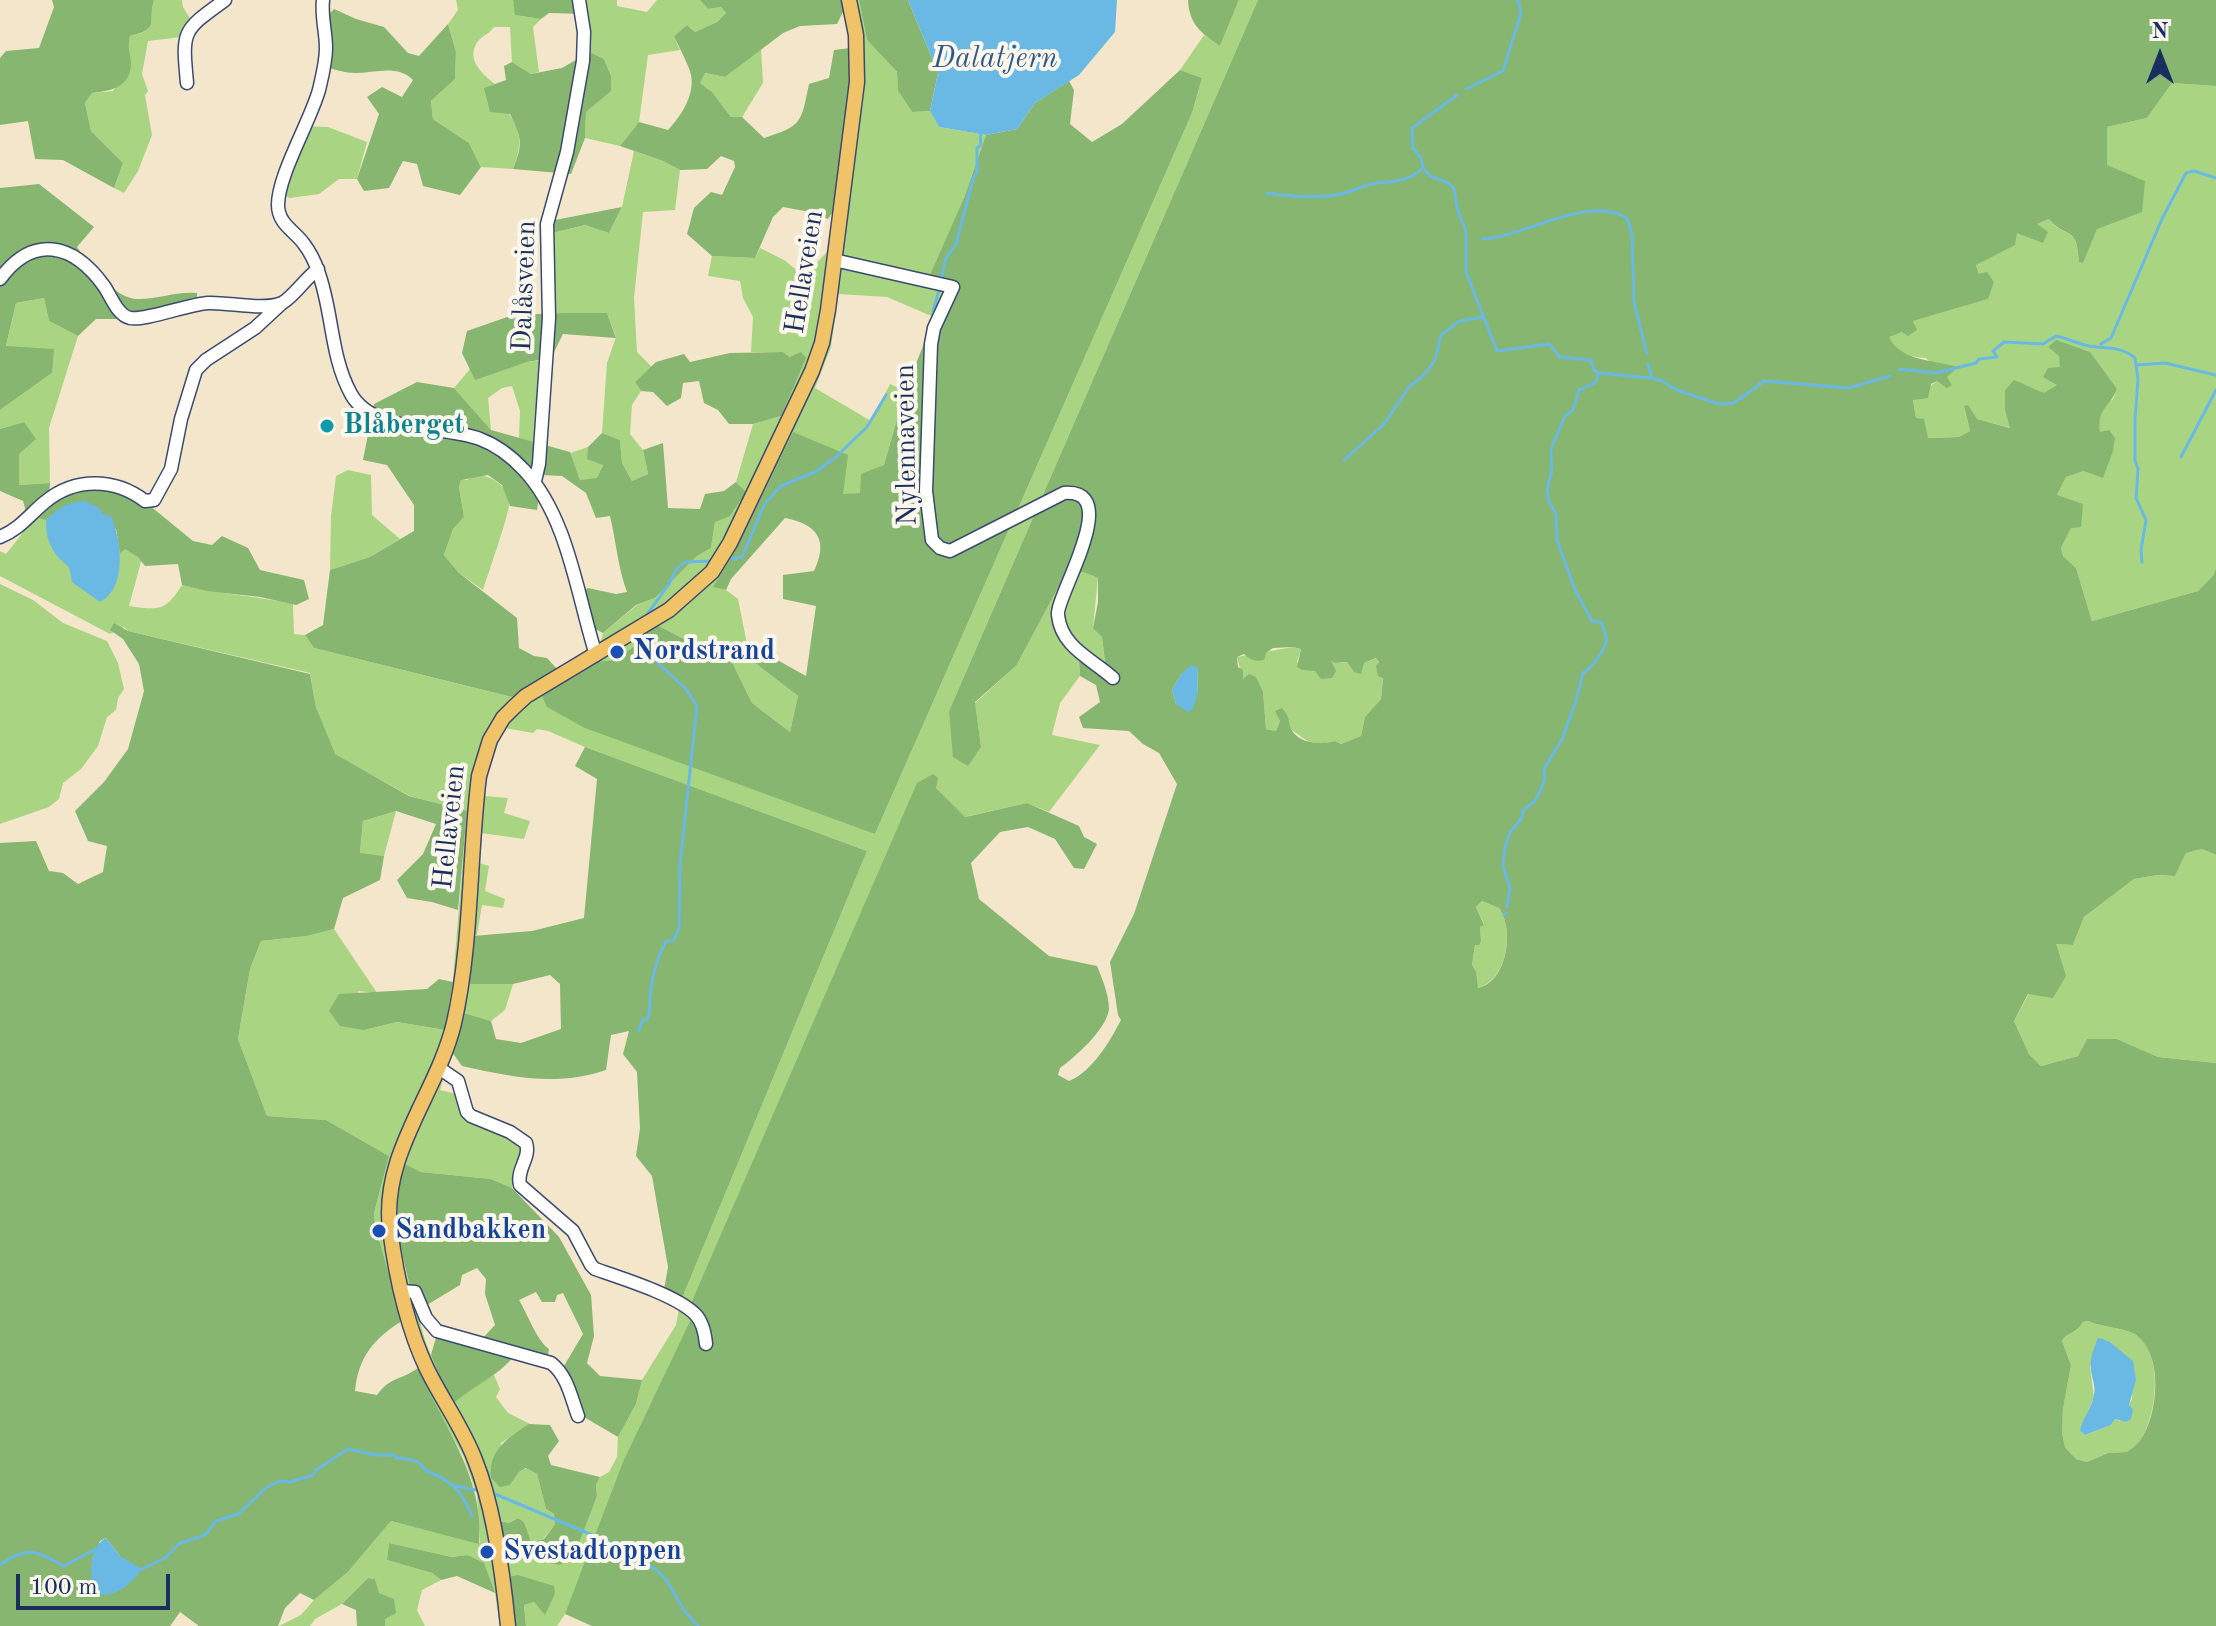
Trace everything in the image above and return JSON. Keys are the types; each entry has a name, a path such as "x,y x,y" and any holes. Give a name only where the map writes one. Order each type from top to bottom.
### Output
{"main road":[{"name":"Hellaveien","path":"508,1626 480,1474 470,1446 426,1366 402,1291 391,1231 391,1182 406,1138 439,1068 457,1005 475,813 485,751 503,718 526,696 687,596 712,572 759,484 817,357 826,326 857,82 856,35 849,0"}],"street":[{"path":"187,83 184,44 188,30 225,0"},
{"path":"323,0 326,47 322,77 278,205 283,222 305,245 318,269 341,372 356,402 375,416 482,439 513,459 535,481 551,507 559,528 596,655"},
{"name":"Dalåsveien","path":"535,481 539,464 548,339 547,224 567,152 581,75 584,32 579,0"},
{"path":"0,279 24,254 38,248 74,257 103,285 120,312 130,318 209,303 282,303"},
{"name":"Nylennaveien","path":"834,260 953,287 934,328 929,364 930,429 926,491 932,540 940,548 950,551 1064,493 1081,498 1087,508 1085,543 1059,601 1058,616 1064,635 1072,645 1113,678"},
{"path":"0,537 22,526 49,499 81,485 116,484 133,491 145,501 154,500 171,469 181,419 196,370 255,328 318,269"},
{"path":"439,1068 458,1081 471,1116 510,1132 526,1143 528,1152 519,1171 520,1185 573,1231 591,1265 694,1312 701,1322 706,1344"},
{"path":"402,1291 415,1292 426,1318 437,1331 551,1363 565,1379 578,1416"}],"green space":[{"path":"52,0 154,0 149,27 130,36 128,78 113,89 92,93 85,103 91,131 123,163 114,188 63,160 35,159 28,121 0,125 0,58 6,51 39,48 54,7"},
{"path":"154,0 182,0 191,20 182,37 148,41 142,74 148,91 145,95 152,135 138,171 124,193 114,188 123,163 91,131 85,103 92,93 113,91 131,64 127,50 130,36 146,31 151,24"},
{"path":"456,0 513,0 516,15 541,19 533,27 539,72 531,74 512,62 510,27 494,27 479,40 473,53 476,65 495,84 484,89 510,116 519,133 518,155 513,169 481,167 469,143 433,119 431,101 455,79 456,52 448,24 458,10"},
{"path":"513,0 585,0 586,14 549,13 541,19 515,15"},
{"path":"585,0 617,0 617,6 647,12 657,0 700,0 708,9 721,7 726,13 717,22 695,32 687,25 674,36 680,50 648,55 639,122 620,146 585,138 586,112 611,90 611,76 604,59 590,52"},
{"path":"700,0 843,0 845,8 837,24 800,26 783,33 725,77 705,73 700,83 712,92 731,117 742,117 764,138 786,130 798,121 809,84 829,78 834,50 850,48 850,90 835,208 828,219 783,207 773,217 755,258 712,256 687,234 694,208 711,192 722,195 735,167 734,161 721,156 707,169 680,170 620,146 639,122 668,130 683,111 690,96 692,79 674,36 687,25 695,32 717,22 726,13 721,7 708,9"},
{"path":"843,0 859,0 867,40 897,72 898,91 912,112 930,111 939,127 986,135 964,198 946,291 936,318 887,297 838,294 831,347 815,388 871,421 890,384 905,391 884,465 860,493 843,495 793,432 714,587 726,590 738,599 750,659 798,696 790,732 752,703 733,664 642,634 635,646 613,660 596,662 542,696 875,834 1192,113 1202,78 1180,70 1204,35 1220,46 1239,0 1258,0 949,711 981,747 975,703 1016,666 1059,586 1083,572 1098,578 1093,627 1102,637 1105,663 1079,660 1080,676 1060,703 1052,735 1100,745 1049,812 1027,803 964,817 936,788 692,1301 691,1319 565,1614 557,1626 526,1626 524,1605 534,1602 545,1614 555,1594 512,1592 516,1626 500,1626 495,1593 467,1555 452,1557 389,1543 387,1560 432,1573 441,1580 422,1590 417,1610 425,1626 385,1626 375,1579 368,1578 342,1604 315,1619 310,1626 279,1626 301,1615 348,1572 391,1521 480,1543 477,1495 463,1455 429,1395 408,1344 375,1225 374,1213 389,1156 326,1120 267,1116 238,1039 250,969 261,941 307,936 334,929 377,993 358,991 364,1030 397,1022 444,1030 451,1003 467,812 410,796 334,754 316,707 310,673 128,631 124,627 110,634 0,576 0,551 6,554 36,516 145,547 129,606 154,608 166,605 182,585 293,604 294,634 305,635 314,648 512,697 601,641 603,633 637,605 655,598 697,556 711,548 715,522 746,493 736,482 753,424 781,416 790,357 783,352 751,352 753,317 743,298 740,281 708,276 712,256 755,258 760,248 784,260 804,276 828,251 850,48","holes":["505,728 533,733 537,729 548,731 867,851 680,1303 676,1325 642,1380 636,1404 618,1437 617,1457 609,1472 600,1477 596,1485 597,1496 560,1565 501,1521 509,1523 518,1518 524,1522 530,1542 543,1539 555,1524 554,1514 546,1509 537,1474 527,1468 519,1472 510,1485 501,1443 530,1424 508,1413 496,1397 500,1389 494,1375 454,1401 425,1340 404,1265 396,1214 404,1164 421,1172 491,1179 512,1188 513,1170 522,1149 503,1136 464,1119 456,1094 440,1090 464,1013 491,1021 505,1010 513,984 469,984 473,936 477,935 482,905 503,908 505,899 485,891 489,866 479,863 481,833 524,839 530,821 504,813 508,798 484,796 492,754"]},
{"path":"859,0 908,0 938,73 930,111 912,112 898,91 897,72 867,40"},
{"path":"1188,0 1239,0 1220,46 1197,27"},
{"path":"1258,0 2216,0 2216,86 2172,83 2147,118 2107,127 2107,165 2145,181 2142,212 2097,229 2083,263 2079,262 2073,237 2049,219 2037,224 2048,232 2043,243 2017,233 2015,245 1976,265 1979,274 1987,272 1994,282 1988,299 1913,321 1917,330 1908,336 1902,332 1889,337 1894,345 1909,355 1958,367 1947,377 1952,385 1947,388 1937,381 1931,384 1928,398 1913,400 1916,418 1924,419 1928,438 1959,437 1970,431 1964,406 1968,405 1977,419 2010,428 2005,410 2005,390 2014,380 2044,393 2057,385 2043,377 2048,368 2060,367 2059,356 2048,347 2056,340 2090,352 2117,389 2100,418 2100,432 2109,430 2115,438 2103,478 2084,471 2066,477 2057,495 2083,504 2081,527 2071,528 2061,548 2063,556 2076,568 2092,621 2198,591 2214,575 2216,568 2216,855 2202,849 2186,853 2175,876 2134,879 2084,917 2073,945 2056,944 2066,976 2053,998 2028,994 2014,1021 2029,1054 2041,1066 2078,1056 2087,1039 2117,1039 2158,1057 2216,1063 2216,1626 592,1626 565,1614 623,1462 691,1319 692,1301 917,783 933,774 938,778 936,788 965,817 1027,803 1079,826 1084,837 1097,844 1084,869 1074,868 1055,839 1028,827 1000,832 971,863 979,899 1049,956 1097,966 1108,998 1107,1017 1089,1042 1060,1068 1058,1075 1069,1081 1085,1071 1106,1046 1121,1020 1110,962 1134,914 1177,784 1159,753 1129,731 1083,728 1079,717 1100,702 1096,685 1080,676 1079,660 1105,662 1102,637 1093,628 1098,578 1083,572 1059,586 1016,666 975,702 981,747 968,766 953,757 949,711","holes":["1273,648 1301,649 1297,667 1315,671 1321,679 1332,678 1336,671 1331,660 1335,663 1347,662 1354,672 1361,674 1364,663 1376,658 1379,662 1376,666 1378,676 1383,678 1381,699 1365,717 1361,736 1341,744 1303,740 1293,732 1282,708 1275,711 1280,721 1276,731 1266,729 1263,692 1256,677 1249,674 1243,679 1237,657 1244,654 1253,660 1264,660 1266,653","1198,668 1197,696 1176,704 1172,690 1181,674","1482,901 1499,908 1507,929 1502,966 1488,984 1478,988 1472,965 1475,945 1481,941 1480,927 1484,925 1476,907","2083,1322 2136,1335 2151,1356 2155,1385 2151,1415 2138,1443 2127,1452 2108,1453 2087,1462 2076,1459 2065,1447 2062,1433 2071,1365 2062,1341"]},
{"path":"334,9 384,27 408,53 419,56 448,24 456,52 455,79 431,101 433,119 469,143 481,167 460,195 423,186 417,164 403,161 389,188 364,191 357,179 379,114 367,97 382,87 402,97 413,80 400,72 386,70 352,73 329,68 327,16"},
{"path":"761,49 763,83 742,117 731,117 712,92 700,83 704,73 725,77"},
{"path":"590,52 604,59 611,76 611,91 586,112 585,138 571,174 513,169 520,147 517,129 510,114 490,112 484,88 506,80 504,66 512,62 531,74 562,68"},
{"path":"1180,70 1202,78 1192,113 875,834 585,728 547,707 542,696 596,662 613,660 635,646 642,634 658,626 733,664 752,703 790,732 798,696 750,659 747,643 806,676 816,606 783,599 783,575 814,571 820,550 817,535 805,524 785,518 731,579 726,590 713,587 734,553 793,432 848,455 843,494 860,493 861,474 884,465 905,391 945,291 933,284 930,275 964,198 986,135 1017,129 1035,103 1069,81 1074,90 1070,124 1092,142 1122,124"},
{"path":"2172,83 2216,86 2215,575 2198,591 2092,621 2076,568 2063,556 2061,548 2071,527 2057,495 2066,477 2084,471 2100,432 2098,417 2101,409 2113,399 2117,389 2048,347 2059,355 2061,368 2057,385 2044,394 2014,381 2005,390 2005,410 2011,428 1977,419 1964,407 1970,431 1959,437 1927,438 1916,418 1913,400 1937,381 1952,385 1926,358 1903,353 1888,336 1902,332 1912,321 1988,299 1976,265 2017,232 2049,219 2073,237 2079,262 2083,263 2102,196 2107,127 2147,118"},
{"path":"300,126 328,127 367,142 357,179 339,179 319,194 290,198 279,193"},
{"path":"634,151 680,170 675,210 643,212 634,298 637,352 652,367 635,382 641,391 632,405 630,434 643,450 648,474 632,481 622,463 620,440 602,433 607,363 616,337 607,313 556,313 552,233 585,225 609,233 622,207"},
{"path":"39,184 94,227 77,247 112,288 130,298 139,299 197,293 197,301 121,319 96,319 78,336 49,321 44,298 16,303 6,346 54,349 52,373 0,410 0,188"},
{"path":"622,207 609,233 585,225 552,233 555,220"},
{"path":"44,298 49,321 78,336 49,428 50,483 19,485 19,454 24,422 0,429 0,410 52,373 6,347 16,303"},
{"path":"607,313 616,338 563,334 551,358 527,362 475,380 462,353 467,331 513,315"},
{"path":"783,352 790,357 801,352 806,358 781,416 753,424 729,424 718,410 704,403 699,381 683,383 681,398 667,406 653,392 641,391 635,382 656,362 684,354 690,362 730,353"},
{"path":"544,360 537,443 519,438 520,411 512,386 502,388 488,398 491,430 454,388 470,369 475,379 527,362"},
{"path":"417,382 454,388 491,430 570,452 580,480 597,478 603,465 587,459 588,447 602,433 620,440 622,463 632,481 648,474 643,450 663,443 668,508 700,509 705,494 724,491 736,482 746,492 730,516 715,522 711,548 697,556 655,598 636,605 603,633 595,629 582,592 588,588 616,594 627,592 610,516 596,518 586,493 562,476 542,475 537,510 510,506 502,485 488,475 461,480 459,487 464,517 453,529 444,555 459,573 517,618 519,648 534,656 547,658 557,669 512,697 314,648 305,635 323,625 330,570 370,557 414,531 414,505 387,465 363,460 374,404"},
{"path":"24,422 36,439 19,454 19,485 50,483 49,495 80,488 112,486 149,505 193,541 212,545 222,536 248,548 260,570 304,580 309,599 296,605 182,585 178,564 145,566 125,549 120,553 116,529 53,514 46,520 27,515 23,501 0,491 0,429"},
{"path":"588,447 588,459 603,464 597,479 580,480 570,453"},
{"path":"348,470 371,475 372,515 400,539 370,557 330,570 331,516 336,476"},
{"path":"474,475 498,482 506,491 509,504 483,590 459,573 444,555 453,529 464,517 459,487 461,479 467,480"},
{"path":"0,584 33,600 63,623 107,641 118,663 124,689 118,698 116,710 107,717 98,746 81,769 63,783 59,799 49,807 0,824"},
{"path":"114,623 128,631 310,674 316,707 335,754 409,796 467,811 458,910 407,898 397,880 423,854 436,824 396,811 363,821 360,853 384,856 380,880 343,898 334,929 307,936 261,941 250,969 238,1039 267,1116 326,1120 389,1156 374,1213 402,1321 383,1334 369,1350 355,1391 377,1395 391,1382 418,1368 469,1474 476,1496 479,1544 391,1521 348,1572 314,1600 300,1593 285,1608 278,1626 199,1626 180,1612 170,1626 0,1626 0,843 36,841 49,871 63,873 78,884 103,872 107,846 88,841 75,811 104,782 128,749 144,691 139,664 123,639 110,630","holes":["106,1538 120,1556 92,1559 100,1541"]},
{"path":"1293,647 1301,649 1297,662 1305,669 1315,671 1331,659 1347,662 1354,672 1363,663 1377,658 1383,678 1381,699 1365,717 1361,736 1341,744 1335,741 1317,743 1305,739 1280,721 1276,731 1266,729 1263,692 1243,680 1237,657"},
{"path":"585,747 867,851 680,1303 664,1290 668,1267 652,1176 636,1156 640,1128 637,1072 623,1054 629,1031 611,1035 606,1070 569,1078 516,1077 462,1066 452,1052 464,1013 491,1021 496,1039 521,1043 561,1029 560,984 550,975 513,984 468,984 473,936 532,931 584,918 597,779 575,766"},
{"path":"396,811 384,856 360,854 363,821"},
{"path":"2202,849 2216,855 2216,1063 2158,1057 2117,1039 2087,1039 2078,1056 2041,1066 2029,1054 2014,1021 2056,944 2073,945 2084,917 2134,879 2175,876 2186,853"},
{"path":"1482,901 1499,908 1507,929 1507,941 1501,966 1495,976 1477,988 1472,966 1475,945 1481,941 1480,927 1484,924 1476,907"},
{"path":"439,979 453,982 445,1030 397,1022 364,1030 340,1026 329,1011 339,994 427,989"},
{"path":"405,1164 421,1172 491,1179 512,1188 559,1237 591,1295 594,1336 587,1363 600,1376 642,1380 636,1404 618,1437 584,1417 564,1366 583,1334 563,1293 557,1295 555,1302 542,1302 536,1292 519,1300 536,1333 549,1349 547,1360 517,1352 496,1373 455,1402 444,1387 431,1355 437,1334 481,1340 495,1325 485,1294 486,1279 477,1268 462,1275 460,1285 417,1311 397,1219 397,1200"},
{"path":"2083,1322 2136,1335 2151,1356 2155,1385 2151,1415 2138,1443 2127,1452 2108,1453 2087,1462 2076,1459 2065,1447 2062,1433 2071,1365 2062,1341","holes":["2097,1339 2110,1342 2133,1362 2132,1399 2120,1421 2115,1419 2111,1425 2085,1435 2080,1431 2094,1397 2090,1367"]},
{"path":"529,1424 550,1425 559,1441 548,1456 551,1465 600,1477 596,1485 597,1496 575,1553 560,1565 505,1551 500,1521 509,1523 518,1518 524,1522 531,1542 544,1539 555,1524 554,1514 546,1509 537,1474 526,1468 510,1485 500,1487 491,1478 496,1452"},
{"path":"389,1543 452,1557 467,1555 484,1563 495,1593 457,1576 441,1580 432,1573 387,1560"},
{"path":"518,1575 554,1586 555,1594 545,1615 534,1602 524,1605 526,1626 516,1626 509,1577"},
{"path":"368,1578 375,1579 379,1593 394,1599 396,1613 385,1619 385,1626 357,1626 356,1610 342,1604"}],"water":[{"name":"Dalatjern","path":"908,0 1117,0 1115,32 1079,75 1035,103 1017,129 986,135 939,127 930,111 938,73"},
{"path":"85,501 99,508 104,515 111,516 119,550 115,586 100,602 72,582 69,567 54,552 47,534 46,520 50,516 69,504"},
{"path":"1191,665 1198,668 1197,696 1193,709 1188,712 1176,704 1172,690 1181,674"},
{"path":"2100,1338 2110,1342 2133,1361 2136,1380 2129,1405 2133,1409 2131,1419 2126,1422 2115,1419 2111,1425 2085,1435 2080,1431 2094,1392 2091,1358"},
{"path":"106,1538 120,1556 142,1569 124,1587 101,1595 92,1586 91,1566 94,1552"}],"waterway":[{"path":"1466,89 1503,71 1521,13 1518,0"},
{"path":"1457,95 1412,128 1413,148 1430,176 1454,188 1466,232 1466,272 1497,351 1549,344 1560,357 1591,360 1594,370 1599,373 1652,378 1719,404 1734,403 1764,381 1849,388 1890,376"},
{"path":"941,281 946,258 956,244 977,172 980,131"},
{"path":"1267,193 1334,195 1369,184 1405,179 1423,168"},
{"path":"2101,344 2111,338 2162,219 2186,173 2194,171 2216,178"},
{"path":"1482,239 1594,211 1611,212 1627,218 1632,235 1634,302 1647,354"},
{"path":"933,311 939,290"},
{"path":"1344,460 1384,424 1409,387 1425,374 1435,360 1441,335 1460,321 1484,317"},
{"path":"1899,369 1936,373 1976,363 1979,359 1997,357 1993,351 2004,342 2043,344 2056,336 2130,354 2135,358 2138,379 2136,498 2146,520 2142,562"},
{"path":"2137,365 2165,363 2216,375"},
{"path":"1648,364 1652,378"},
{"path":"1507,907 1510,888 1503,865 1510,832 1521,819 1524,809 1535,801 1545,778 1544,769 1562,739 1583,673 1593,665 1607,639 1601,622 1592,621 1575,590 1557,540 1556,514 1549,502 1547,489 1552,470 1551,449 1565,416 1573,410 1579,390 1595,383 1599,373"},
{"path":"2181,457 2216,390"},
{"path":"732,559 742,557 765,503 781,486 817,471 837,456 867,427 886,395"},
{"path":"648,613 677,568 686,562 710,561"},
{"path":"639,1031 642,1021 649,1015 651,987 658,959 666,941 674,940 679,928 680,864 697,706 686,689 643,649 643,638"},
{"path":"142,1569 165,1558 180,1543 205,1535 216,1521 238,1514 266,1488 279,1481 290,1482 313,1475 348,1449 395,1455 396,1458 416,1462 454,1487 472,1516"},
{"path":"456,1486 476,1490"},
{"path":"495,1494 616,1545 655,1569 666,1579 685,1612 698,1626"},
{"path":"0,1565 18,1555 32,1552 64,1566 96,1549"}],"place":[{"name":"Blåberget","path":"327,426"},
{"name":"Nordstrand","path":"617,652"},
{"name":"Sandbakken","path":"379,1231"},
{"name":"Svestadtoppen","path":"487,1552"}]}
